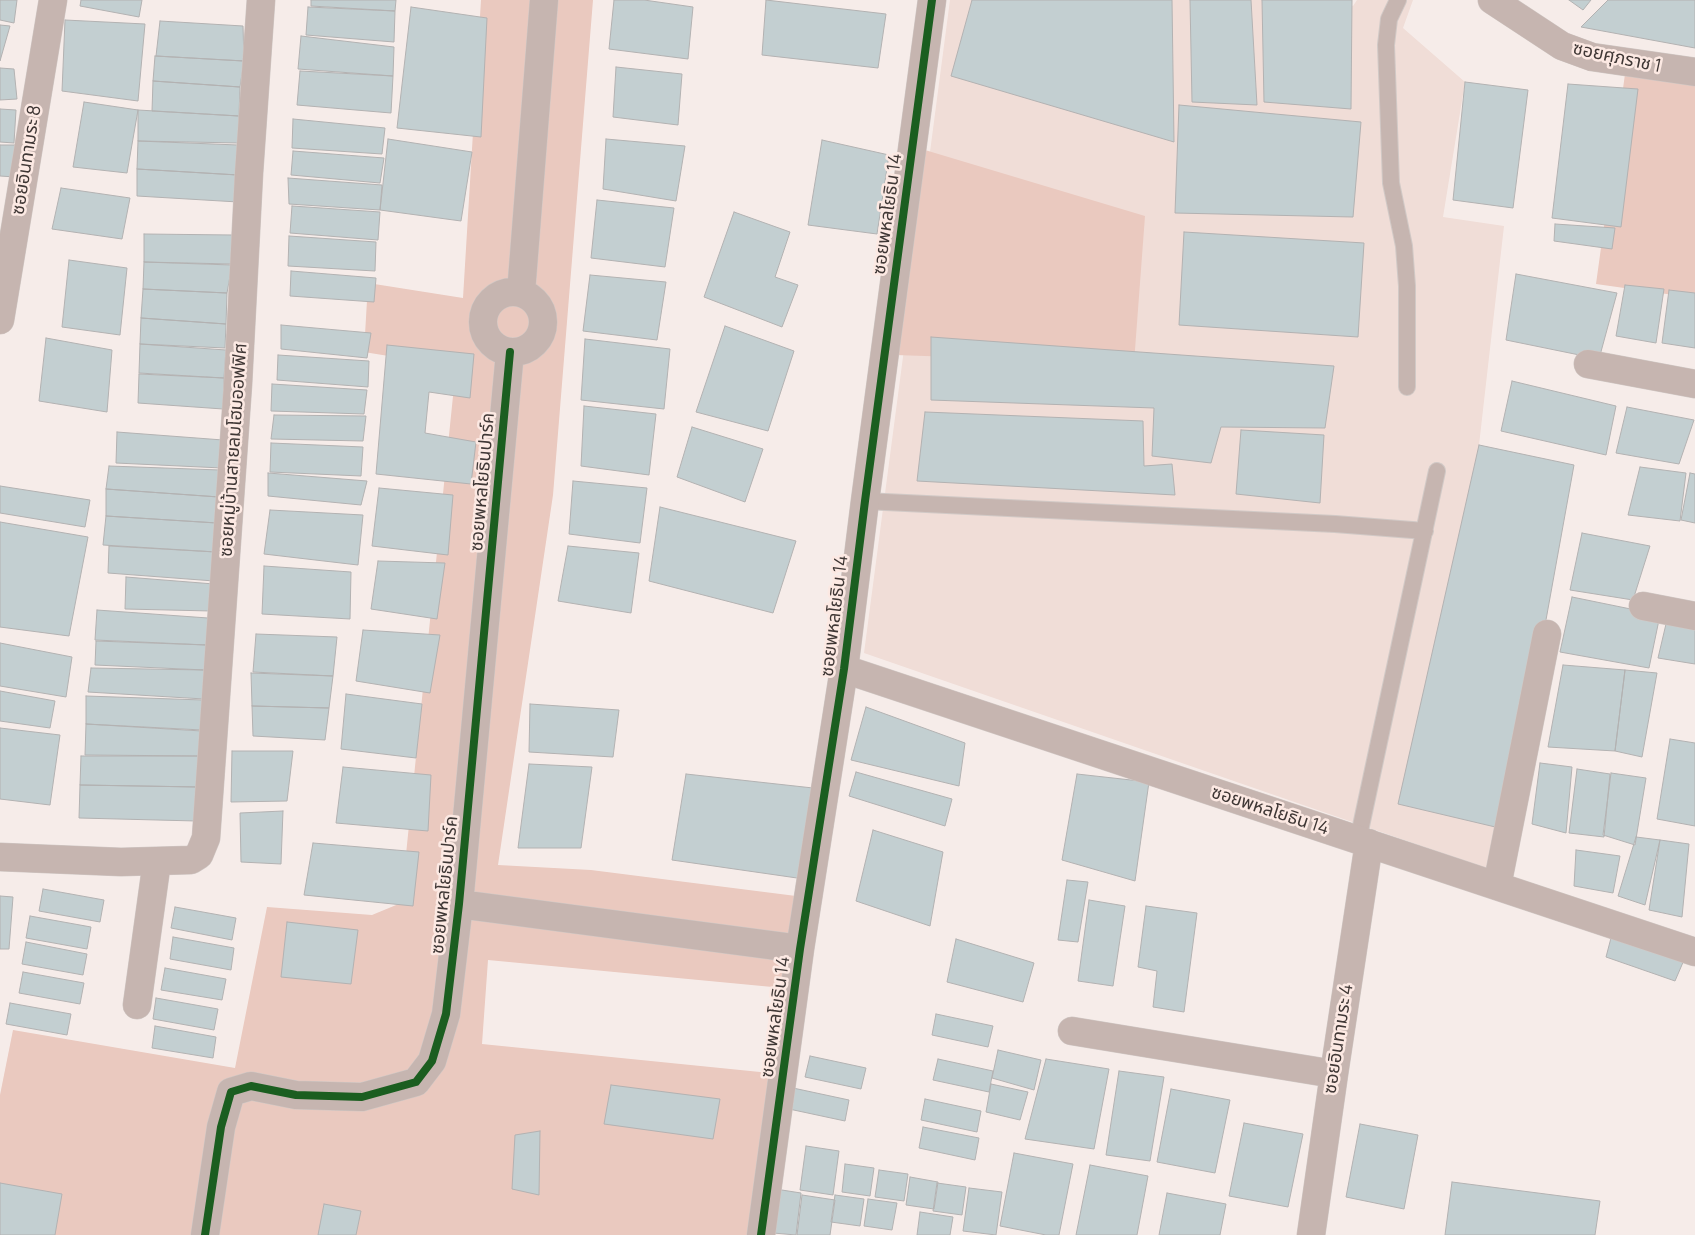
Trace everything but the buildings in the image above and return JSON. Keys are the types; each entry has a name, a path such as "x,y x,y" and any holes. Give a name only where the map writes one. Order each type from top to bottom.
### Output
{"street":[{"name":"ซอยอินทามระ 8","path":"0,320 53,0"},
{"name":"ซอยหมู่บ้านสายลมโฮมออฟฟิศ","path":"0,856 121,862 191,860 199,855 206,838 237,404 249,173 261,0"},
{"path":"521,293 544,0"},
{"name":"ซอยพหลโยธิน 14","path":"761,1235 800,949 844,669 932,0"},
{"name":"ซอยศุภราช 1","path":"1492,0 1562,46 1592,57 1695,72"},
{"path":"511,292 521,293 530,297 538,304 544,322 542,332 533,344 520,351 510,352 500,349 486,336 483,316 493,300 502,294 511,292"},
{"name":"ซอยพหลโยธินปาร์ค","path":"205,1235 221,1127 231,1092 251,1086 296,1095 362,1097 416,1082 432,1061 446,1014 459,904 510,352"},
{"path":"1588,364 1695,384"},
{"path":"1644,606 1695,616"},
{"path":"1497,886 1547,634"},
{"name":"ซอยพหลโยธิน 14","path":"844,669 1695,952"},
{"name":"ซอยอินทามระ 4","path":"1311,1235 1364,842"},
{"path":"137,1004 157,861"},
{"name":"ซอยพหลโยธินปาร์ค","path":"459,904 800,949"},
{"path":"1072,1031 1334,1074"}],"lane":[{"path":"1398,0 1390,19 1386,45 1391,183 1404,246 1407,286 1408,387"},
{"path":"1364,842 1437,470"},
{"path":"865,501 1335,524 1424,531"}],"shaded area":[{"path":"481,0 593,0 553,495 498,865 591,870 796,896 783,988 488,960 482,1044 770,1073 747,1235 0,1235 0,1095 13,1030 235,1068 267,907 372,915 401,903 456,367 364,352 368,283 463,298"},
{"path":"950,0 1321,0 1353,6 1357,0 1413,0 1403,28 1465,82 1443,217 1504,226 1479,445 1574,465 1488,869 864,653"},
{"path":"1625,74 1695,83 1695,298 1596,284"},
{"path":"925,150 1145,216 1134,363 895,355"}],"cycle path":[{"path":"761,1235 800,949 844,669 932,0"},
{"path":"205,1235 221,1127 231,1092 251,1086 296,1095 362,1097 416,1082 432,1061 446,1014 459,904 510,352"}]}
